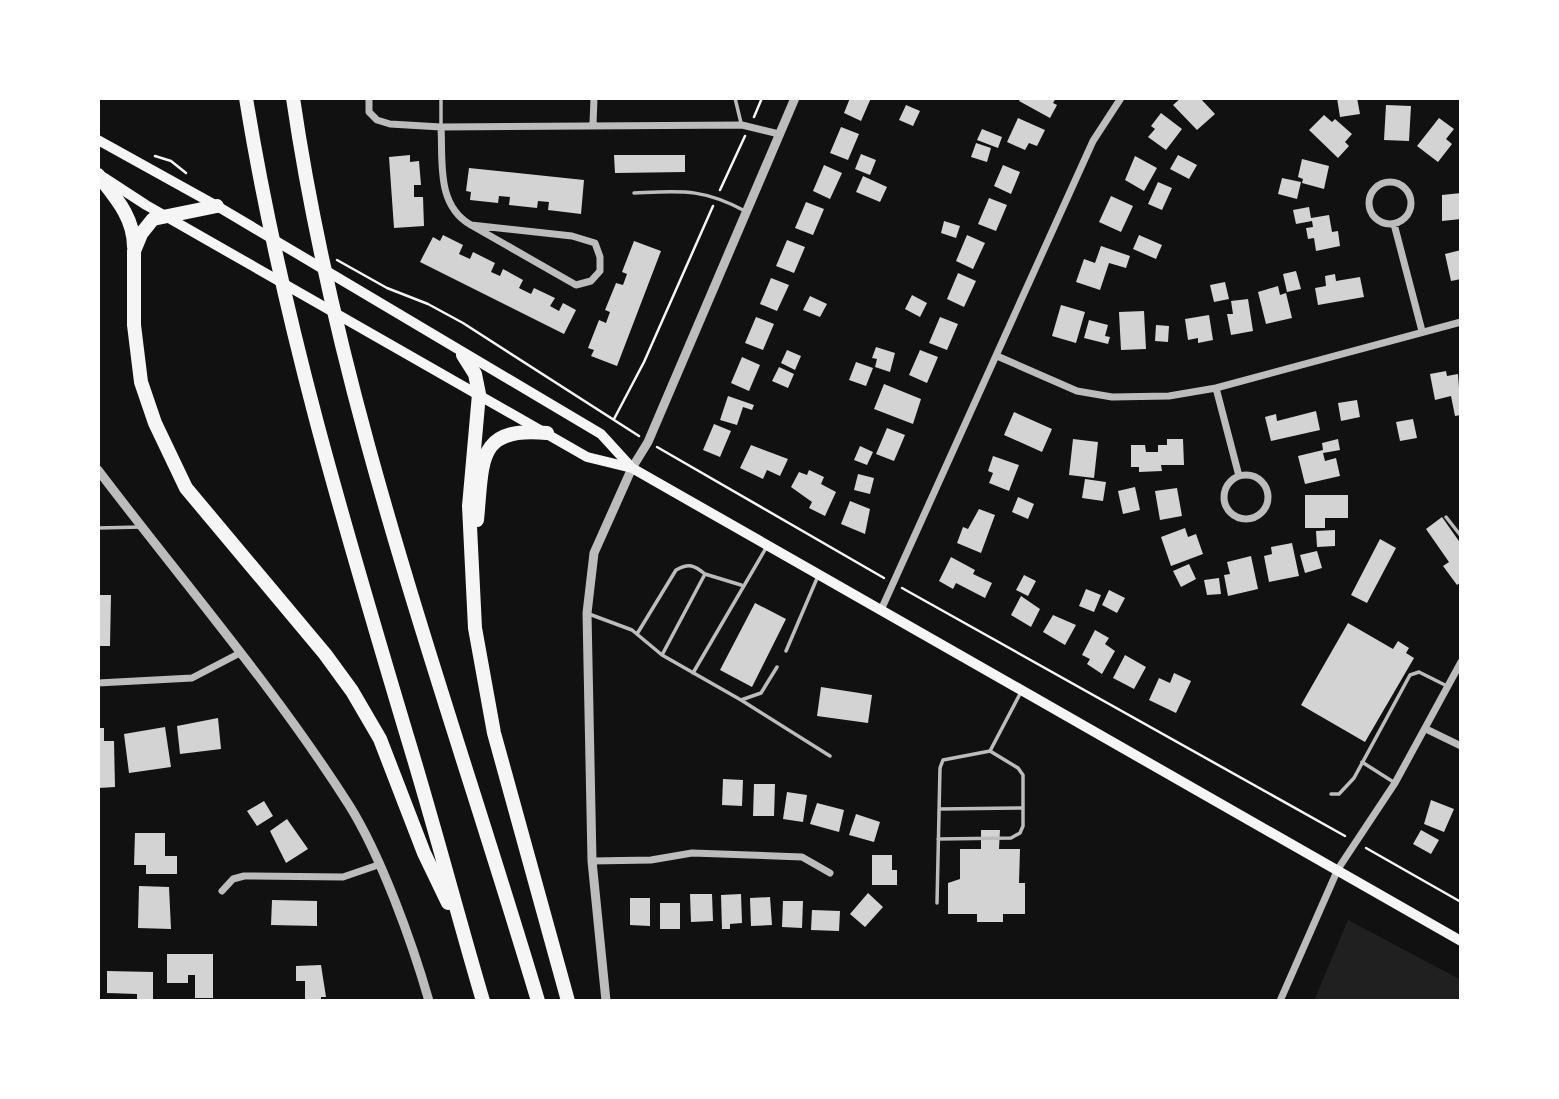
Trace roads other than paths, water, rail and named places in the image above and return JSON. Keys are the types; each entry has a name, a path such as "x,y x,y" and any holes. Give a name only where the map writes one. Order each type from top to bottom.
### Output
{"highway":[{"path":"246,98 262,197 292,330 483,1001"},
{"path":"293,98 313,228 345,362 437,677 538,1001"},
{"path":"98,174 125,211 132,227 134,325 141,382 155,423 186,488 325,654 352,691 380,738 424,853 464,936"},
{"path":"134,251 149,223 164,215 217,206"},
{"path":"463,355 475,374 479,394 469,506 475,628 495,733 568,1001"},
{"path":"472,566 487,451 494,440 511,432 547,433"}],"main road":[{"path":"98,140 217,206 463,355 601,434 632,468"},
{"path":"98,174 382,342 479,394 587,457 632,468 1461,941"}],"street":[{"path":"369,98 369,112 377,120 390,124 440,127 746,125 779,134"},
{"path":"593,124 594,98"},
{"path":"606,1001 592,861 587,614 594,553 632,468 648,442 794,98"},
{"path":"881,610 1093,141 1121,98"},
{"path":"440,127 445,195 457,217 471,225 576,285 592,281 600,271 600,257 595,243 572,236 471,225"},
{"path":"1383,182 1399,183 1411,196 1410,211 1401,222 1394,224 1377,220 1370,210 1370,194 1383,182"},
{"path":"1394,224 1422,331"},
{"path":"997,356 1077,391 1112,397 1169,396 1216,388 1461,322"},
{"path":"1216,388 1239,476"},
{"path":"98,470 240,653 350,807 378,865 429,1001"},
{"path":"1248,475 1265,486 1267,504 1256,517 1237,518 1227,509 1225,491 1239,476 1248,475"},
{"path":"98,683 192,678 240,653"},
{"path":"1280,1001 1338,869 1395,783 1461,662"},
{"path":"1426,730 1461,746"},
{"path":"592,861 651,860 692,853 802,857 830,873"},
{"path":"222,891 233,879 244,876 343,877 378,865"}],"lane":[{"path":"440,127 441,98"},
{"path":"735,98 746,125"},
{"path":"635,192 693,191 717,196 745,211"},
{"path":"1446,517 1461,536"},
{"path":"98,528 141,527"},
{"path":"692,673 741,585 768,545"},
{"path":"637,634 676,570 685,565 694,565 705,574 741,585"},
{"path":"662,655 705,574"},
{"path":"786,651 819,575"},
{"path":"587,614 637,634 662,655 830,756"},
{"path":"741,701 761,693 777,667"},
{"path":"1331,794 1339,794 1348,786 1410,675 1419,673 1449,687"},
{"path":"990,751 1022,690"},
{"path":"937,903 938,839 940,768 943,760 990,751 1018,768 1023,775 1023,826 1020,833 1011,838 938,839"},
{"path":"1362,762 1395,783"},
{"path":"939,809 1023,808"}]}
